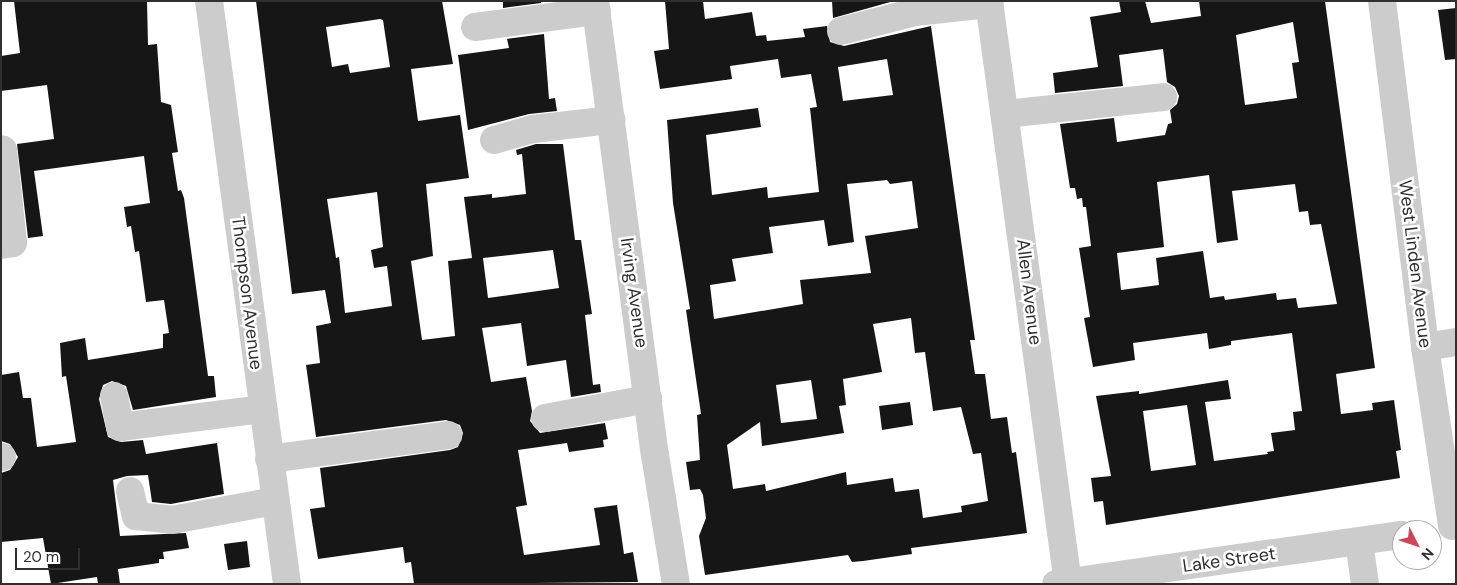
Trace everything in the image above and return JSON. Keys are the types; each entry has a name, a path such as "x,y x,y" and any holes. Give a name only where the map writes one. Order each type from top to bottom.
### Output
{"street":[{"name":"Thompson Avenue","path":"209,1 286,584"},
{"name":"West Linden Avenue","path":"1382,1 1426,347 1446,527"},
{"path":"841,31 915,12 990,3"},
{"name":"Allen Avenue","path":"990,3 1064,583"},
{"path":"475,27 596,6"},
{"name":"Irving Avenue","path":"596,6 648,399 676,584"},
{"path":"1005,114 1163,97"},
{"path":"494,140 533,129 611,120"},
{"path":"1,245 13,243 3,150"},
{"path":"1426,347 1456,342"},
{"path":"114,396 120,427 263,409"},
{"path":"545,418 648,399"},
{"path":"270,460 448,435"},
{"path":"130,491 136,516 172,520 275,501"},
{"name":"Lake Street","path":"1064,583 1392,537"},
{"path":"1360,542 1365,584"}],"building":[{"path":"14,1 147,1 148,45 157,44 161,102 171,105 178,152 172,153 178,191 181,190 184,198 208,376 214,376 216,397 133,410 126,386 112,381 103,385 99,399 108,437 121,442 143,440 146,454 217,443 224,494 171,504 152,502 148,475 127,476 113,480 120,536 186,533 189,548 163,552 164,559 159,559 159,563 118,569 120,584 98,584 97,577 51,584 43,538 1,542 1,473 10,470 18,457 10,444 1,441 1,375 19,372 23,398 31,398 37,447 76,442 66,376 62,377 60,343 85,338 88,360 163,348 163,334 169,333 164,300 146,302 139,251 135,252 131,226 127,227 124,207 150,203 144,156 34,171 43,236 28,238 17,144 54,139 47,85 1,91 1,56 20,53"},
{"path":"256,1 442,1 453,64 411,69 418,121 460,115 469,178 426,184 433,256 411,261 422,340 455,336 448,261 472,258 464,197 492,194 492,198 526,194 522,154 517,155 516,150 536,144 563,144 575,240 581,240 592,314 585,315 593,385 600,384 601,392 571,397 566,360 527,366 521,323 482,328 491,382 526,377 532,411 530,421 540,433 605,423 608,439 603,440 604,447 569,452 567,443 518,450 527,505 516,507 524,555 600,545 594,508 617,505 624,554 633,552 638,582 414,584 411,562 405,563 403,547 318,559 310,509 325,507 320,468 450,450 458,447 463,433 460,425 446,420 316,437 306,365 320,363 316,326 331,323 325,290 292,294","holes":["383,20 390,67 350,73 348,64 332,67 326,27","377,192 383,247 371,250 374,268 387,266 392,306 345,313 339,257 336,258 327,199","553,250 559,288 488,298 483,258"]},
{"path":"503,1 541,1 541,3 503,8"},
{"path":"665,1 703,1 705,19 752,12 756,36 766,35 767,41 805,37 803,29 827,26 830,42 844,46 931,26 975,340 970,340 975,374 985,374 991,419 1007,417 1012,453 1016,452 1027,533 911,548 912,554 863,561 852,562 848,555 705,575 699,536 706,518 703,495 700,489 690,490 686,462 700,460 697,415 701,414 686,310 690,309 673,203 667,120 758,108 761,127 706,135 712,195 767,187 768,198 819,192 810,108 817,107 811,74 781,78 778,59 730,66 732,79 660,89 654,51 669,49","holes":["887,59 893,95 843,101 838,67","887,180 890,184 912,181 918,228 865,236 871,273 800,280 803,304 714,319 710,285 736,281 732,259 773,253 769,227 824,220 828,246 854,242 847,184","911,318 915,353 925,352 933,411 961,407 973,454 981,453 988,501 961,506 962,512 923,518 919,489 895,492 893,478 847,485 846,472 766,491 765,484 733,489 727,445 760,422 762,446 844,433 839,406 846,405 843,379 882,372 873,324","811,380 817,419 781,423 776,385"]},
{"path":"832,1 894,1 833,18"},
{"path":"1119,1 1145,1 1151,23 1201,16 1199,1 1325,1 1375,368 1336,374 1341,414 1373,410 1372,403 1394,400 1401,450 1396,451 1400,478 1106,525 1103,501 1094,502 1091,478 1111,476 1096,396 1139,391 1139,394 1228,380 1231,399 1205,402 1214,461 1268,454 1267,452 1274,451 1271,433 1295,430 1293,412 1302,411 1292,333 1231,341 1231,345 1209,349 1207,333 1133,343 1135,360 1093,367 1084,318 1090,317 1079,248 1091,246 1086,207 1083,207 1082,198 1077,199 1075,188 1070,188 1060,124 1114,118 1117,142 1165,135 1168,124 1172,123 1170,110 1177,104 1179,96 1175,87 1167,82 1163,49 1119,55 1123,86 1055,93 1053,73 1098,67 1090,17 1121,12","holes":["1293,22 1299,62 1292,63 1297,98 1245,105 1236,35","1209,175 1217,243 1238,240 1232,191 1295,184 1299,212 1308,211 1310,225 1321,224 1337,304 1298,308 1296,298 1277,300 1276,293 1225,300 1224,296 1210,298 1203,251 1156,258 1159,285 1121,290 1117,253 1164,247 1157,182","1187,405 1196,465 1151,471 1143,411"]},
{"path":"1456,8 1456,59 1445,60 1438,10"},
{"path":"544,34 549,99 555,98 557,111 529,114 468,130 458,55 509,48 507,39"},
{"path":"910,402 913,425 882,430 879,406"},
{"path":"247,541 250,567 228,570 224,544"}]}
